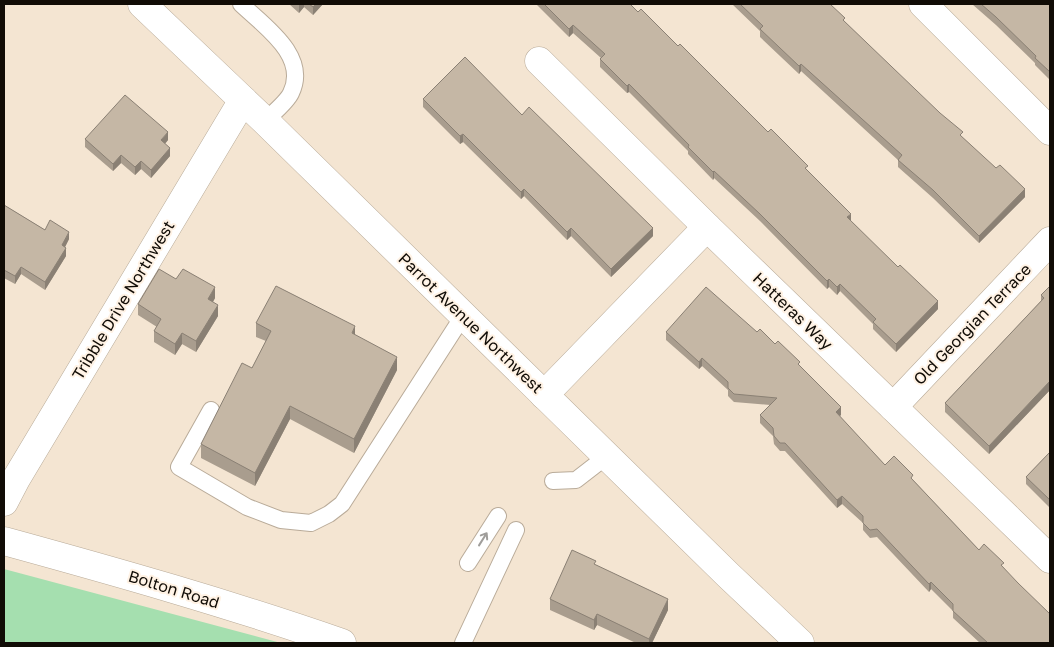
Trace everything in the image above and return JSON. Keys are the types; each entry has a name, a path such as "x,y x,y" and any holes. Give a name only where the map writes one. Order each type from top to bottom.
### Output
{"street":[{"name":"Parrot Avenue Northwest","path":"142,4 800,643"},
{"path":"923,4 1050,131"},
{"name":"Hatteras Way","path":"539,61 706,227 1050,559"},
{"name":"Tribble Drive Northwest","path":"4,502 97,353 243,100"},
{"path":"544,395 706,227"},
{"name":"Old Georgian Terrace","path":"893,407 1050,241"},
{"name":"Bolton Road","path":"4,542 125,574 267,617 342,643"}],"lane":[{"path":"241,4 288,50 295,64 295,80 291,94 265,122"},
{"path":"212,410 179,467 246,507 281,520 310,523 329,514 342,504 464,316"},
{"path":"553,481 576,480 607,456"},
{"path":"468,563 498,516"},
{"path":"463,643 516,530"}],"green space":[{"path":"4,569 281,643 4,643"}],"building":[{"path":"544,4 630,4 638,12 641,9 678,46 680,44 768,132 771,129 808,166 805,168 851,214 847,217 898,267 900,265 938,301 896,344 873,322 876,319 840,284 837,287 829,279 827,281 760,214 713,172 629,84 627,86 600,59 605,54 573,25 569,29"},
{"path":"740,4 830,4 845,18 843,20 940,113 963,132 960,135 996,168 1000,165 1025,189 979,236 933,190 898,160 902,155 801,64 799,66 760,29 763,26"},
{"path":"981,4 1050,4 1050,72 1035,58 1036,56"},
{"path":"465,57 522,115 529,107 653,228 611,269 571,228 567,232 524,189 521,192 463,134 460,136 423,99"},
{"path":"125,95 168,132 161,140 170,148 151,170 141,161 135,167 121,155 113,164 85,139"},
{"path":"4,205 45,230 50,220 69,232 62,245 66,248 45,282 21,267 15,276 4,270"},
{"path":"159,269 176,279 183,269 215,287 208,299 218,305 196,341 182,333 175,344 154,331 161,319 138,304"},
{"path":"276,286 355,326 352,333 397,357 354,439 290,406 255,473 201,444 242,363 252,368 271,331 256,323"},
{"path":"1050,286 1050,381 989,446 945,403 1044,298 1041,295"},
{"path":"706,287 757,332 760,329 775,344 778,341 841,407 836,412 885,465 894,456 913,475 911,478 979,550 984,544 1004,563 1001,565 1050,614 1050,643 988,643 953,611 953,604 931,582 929,584 877,529 870,530 863,523 863,516 842,496 837,500 785,443 780,443 774,436 773,428 760,415 777,398 734,394 728,388 728,382 702,358 699,362 666,332"},
{"path":"1050,452 1050,500 1026,477"},
{"path":"572,550 596,561 594,564 668,599 649,639 597,614 594,620 550,599"}]}
